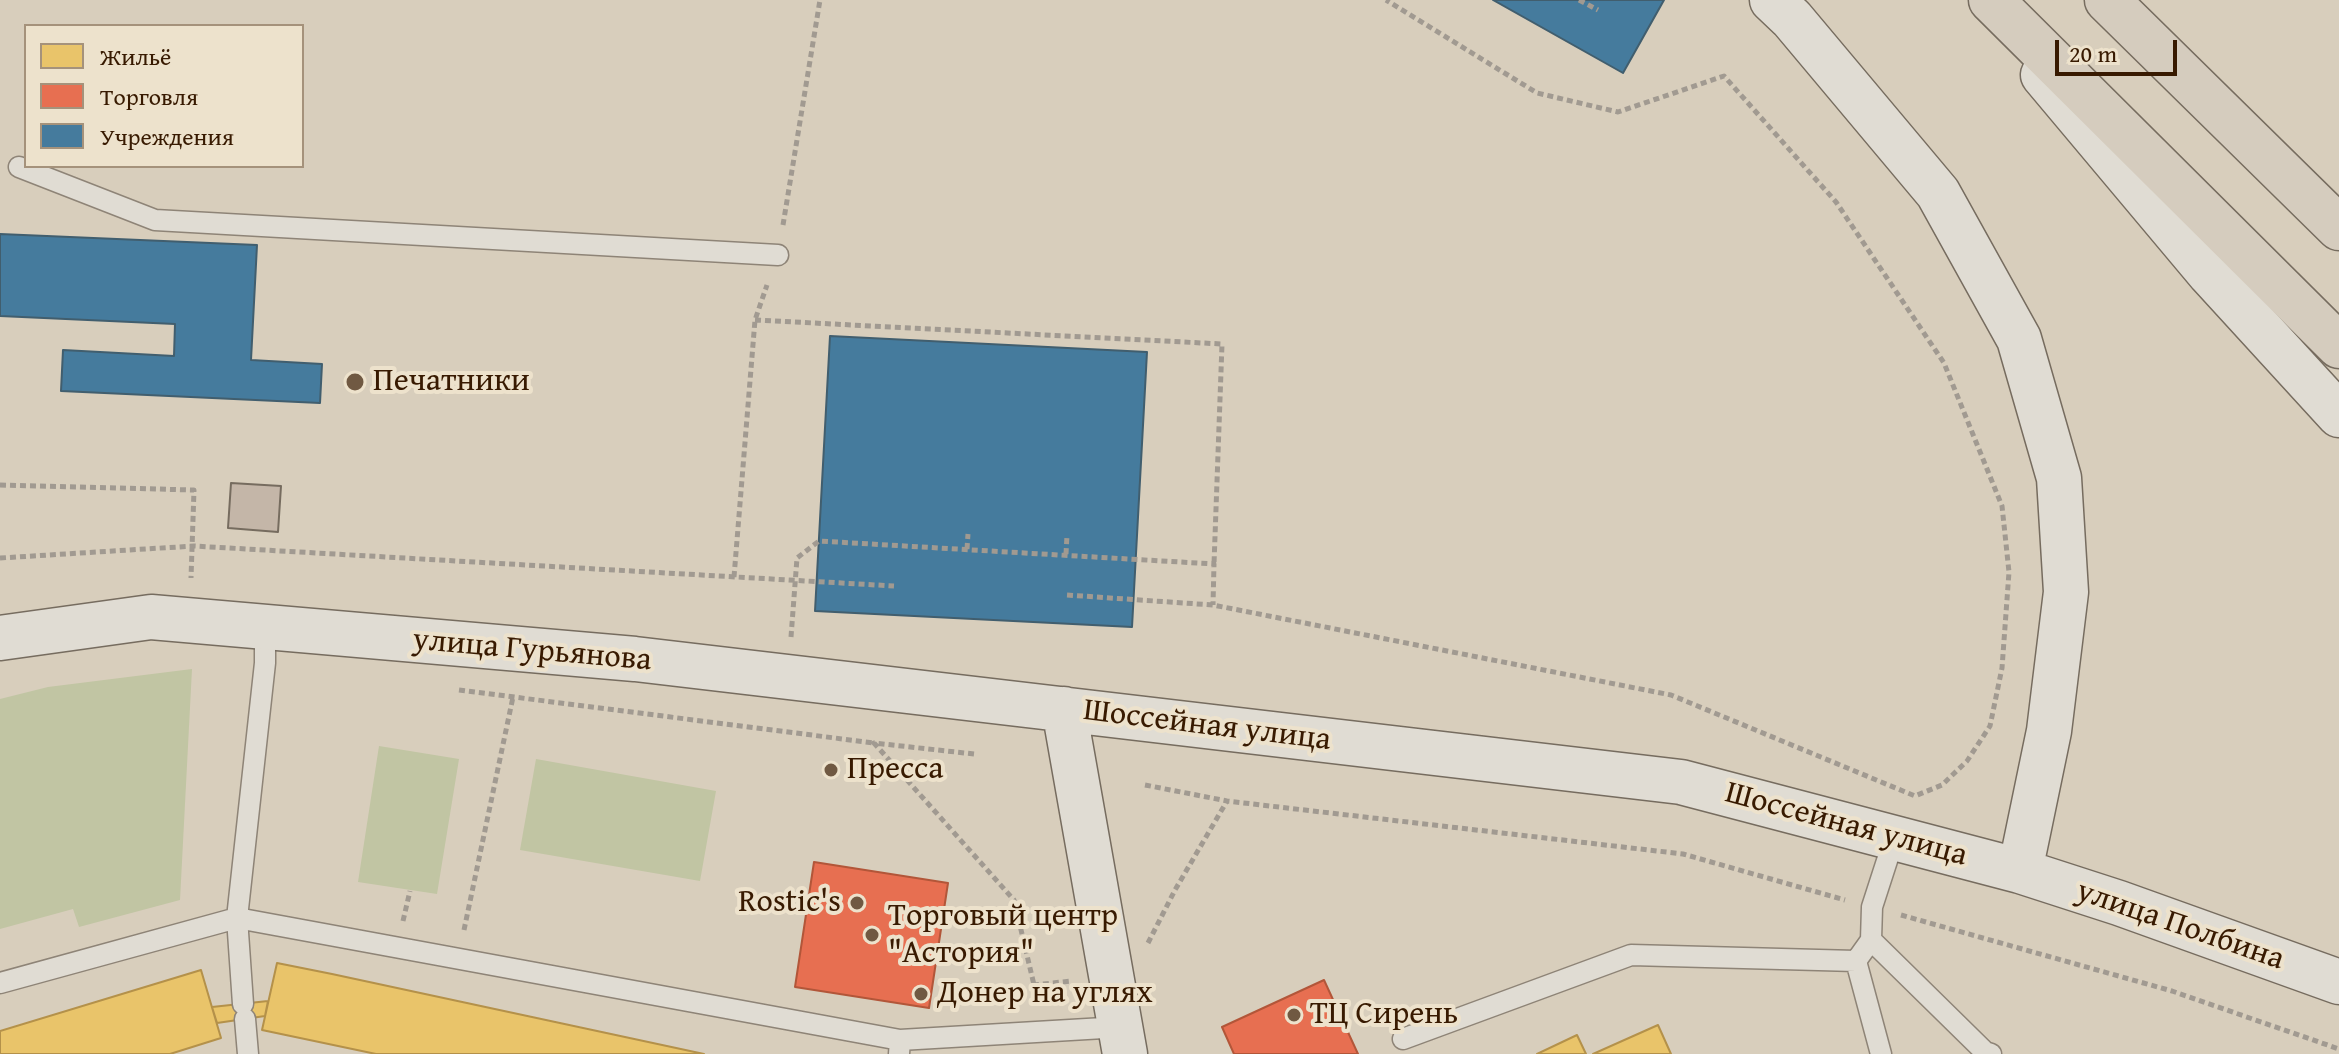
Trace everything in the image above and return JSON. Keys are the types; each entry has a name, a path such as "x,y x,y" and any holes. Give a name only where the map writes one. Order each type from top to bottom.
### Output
{"main road":[{"path":"1772,0 1792,19 1938,193 2019,339 2059,478 2066,592 2049,731 2020,871"},
{"path":"1980,0 2210,274 2339,415"},
{"path":"1991,0 2339,346"},
{"path":"2107,0 2339,228"},
{"name":"улица Гурьянова","path":"0,638 151,617 635,659 1064,709"},
{"name":"Шоссейная улица","path":"1123,1041 1064,709 1681,782 2020,871"},
{"name":"улица Полбина","path":"2020,871 2339,982"}],"lane":[{"path":"19,167 155,220 778,255"},
{"path":"248,1054 237,918 265,663 265,627"},
{"path":"1856,961 1871,940 1872,907 1894,839"},
{"path":"0,983 237,918 458,958 899,1047 1047,1032 1123,1041"},
{"path":"1871,940 1985,1052 1991,1054"},
{"path":"1403,1039 1631,955 1856,961"},
{"path":"1856,961 1881,1054"}],"path":[{"path":"734,577 755,320 778,255 820,0"},
{"path":"1067,595 1213,605 1671,695 1915,796 1942,785 1967,761 1990,726 2002,668 2009,572 2002,506 1944,363 1836,202 1724,76 1618,112 1537,93 1386,0"},
{"path":"1579,0 1598,10"},
{"path":"755,320 1222,344 1213,605"},
{"path":"0,485 194,490 194,546"},
{"path":"967,549 968,534"},
{"path":"1066,554 1067,535"},
{"path":"796,581 797,558 819,541 1214,564"},
{"path":"1,557 194,546 894,586"},
{"path":"451,689 974,754"},
{"path":"458,958 513,697"},
{"path":"874,743 1014,900 1047,1032"},
{"path":"1145,785 1227,801 1683,854 2172,991 2339,1049"},
{"path":"1147,946 1175,890 1227,801"}],"green space":[{"path":"192,669 180,900 79,927 73,909 0,929 0,699 48,687"},
{"path":"379,746 459,759 437,894 358,882"},
{"path":"536,759 716,791 700,881 520,850"}],"building: Жильё":[{"path":"277,963 704,1054 376,1054 262,1030"},
{"path":"201,970 221,1038 170,1054 0,1054 0,1031"},
{"path":"268,1001 265,1016 217,1023 212,1007"},
{"path":"1658,1025 1671,1054 1593,1054"},
{"path":"1577,1035 1586,1054 1537,1054"}],"building: Торговля":[{"name":"Торговый центр \"Астория\"","path":"814,862 948,883 929,1008 795,987"},
{"name":"ТЦ Сирень","path":"1324,980 1358,1054 1234,1054 1222,1027"}],"building: Учреждения":[{"path":"1493,0 1664,0 1623,73"},
{"path":"0,234 257,245 251,360 322,364 320,403 61,391 63,350 174,356 175,324 0,316"},
{"path":"830,336 1147,352 1132,627 815,611"}],"building: Прочее":[{"path":"231,483 281,486 278,532 228,528"}],"place":[{"name":"Печатники","path":"355,382"},
{"name":"Пресса","path":"831,770"},
{"name":"Rostic's","path":"857,903"},
{"name":"Торговый центр \"Астория\"","path":"872,935"},
{"name":"Донер на углях","path":"921,994"},
{"name":"ТЦ Сирень","path":"1294,1015"}]}
